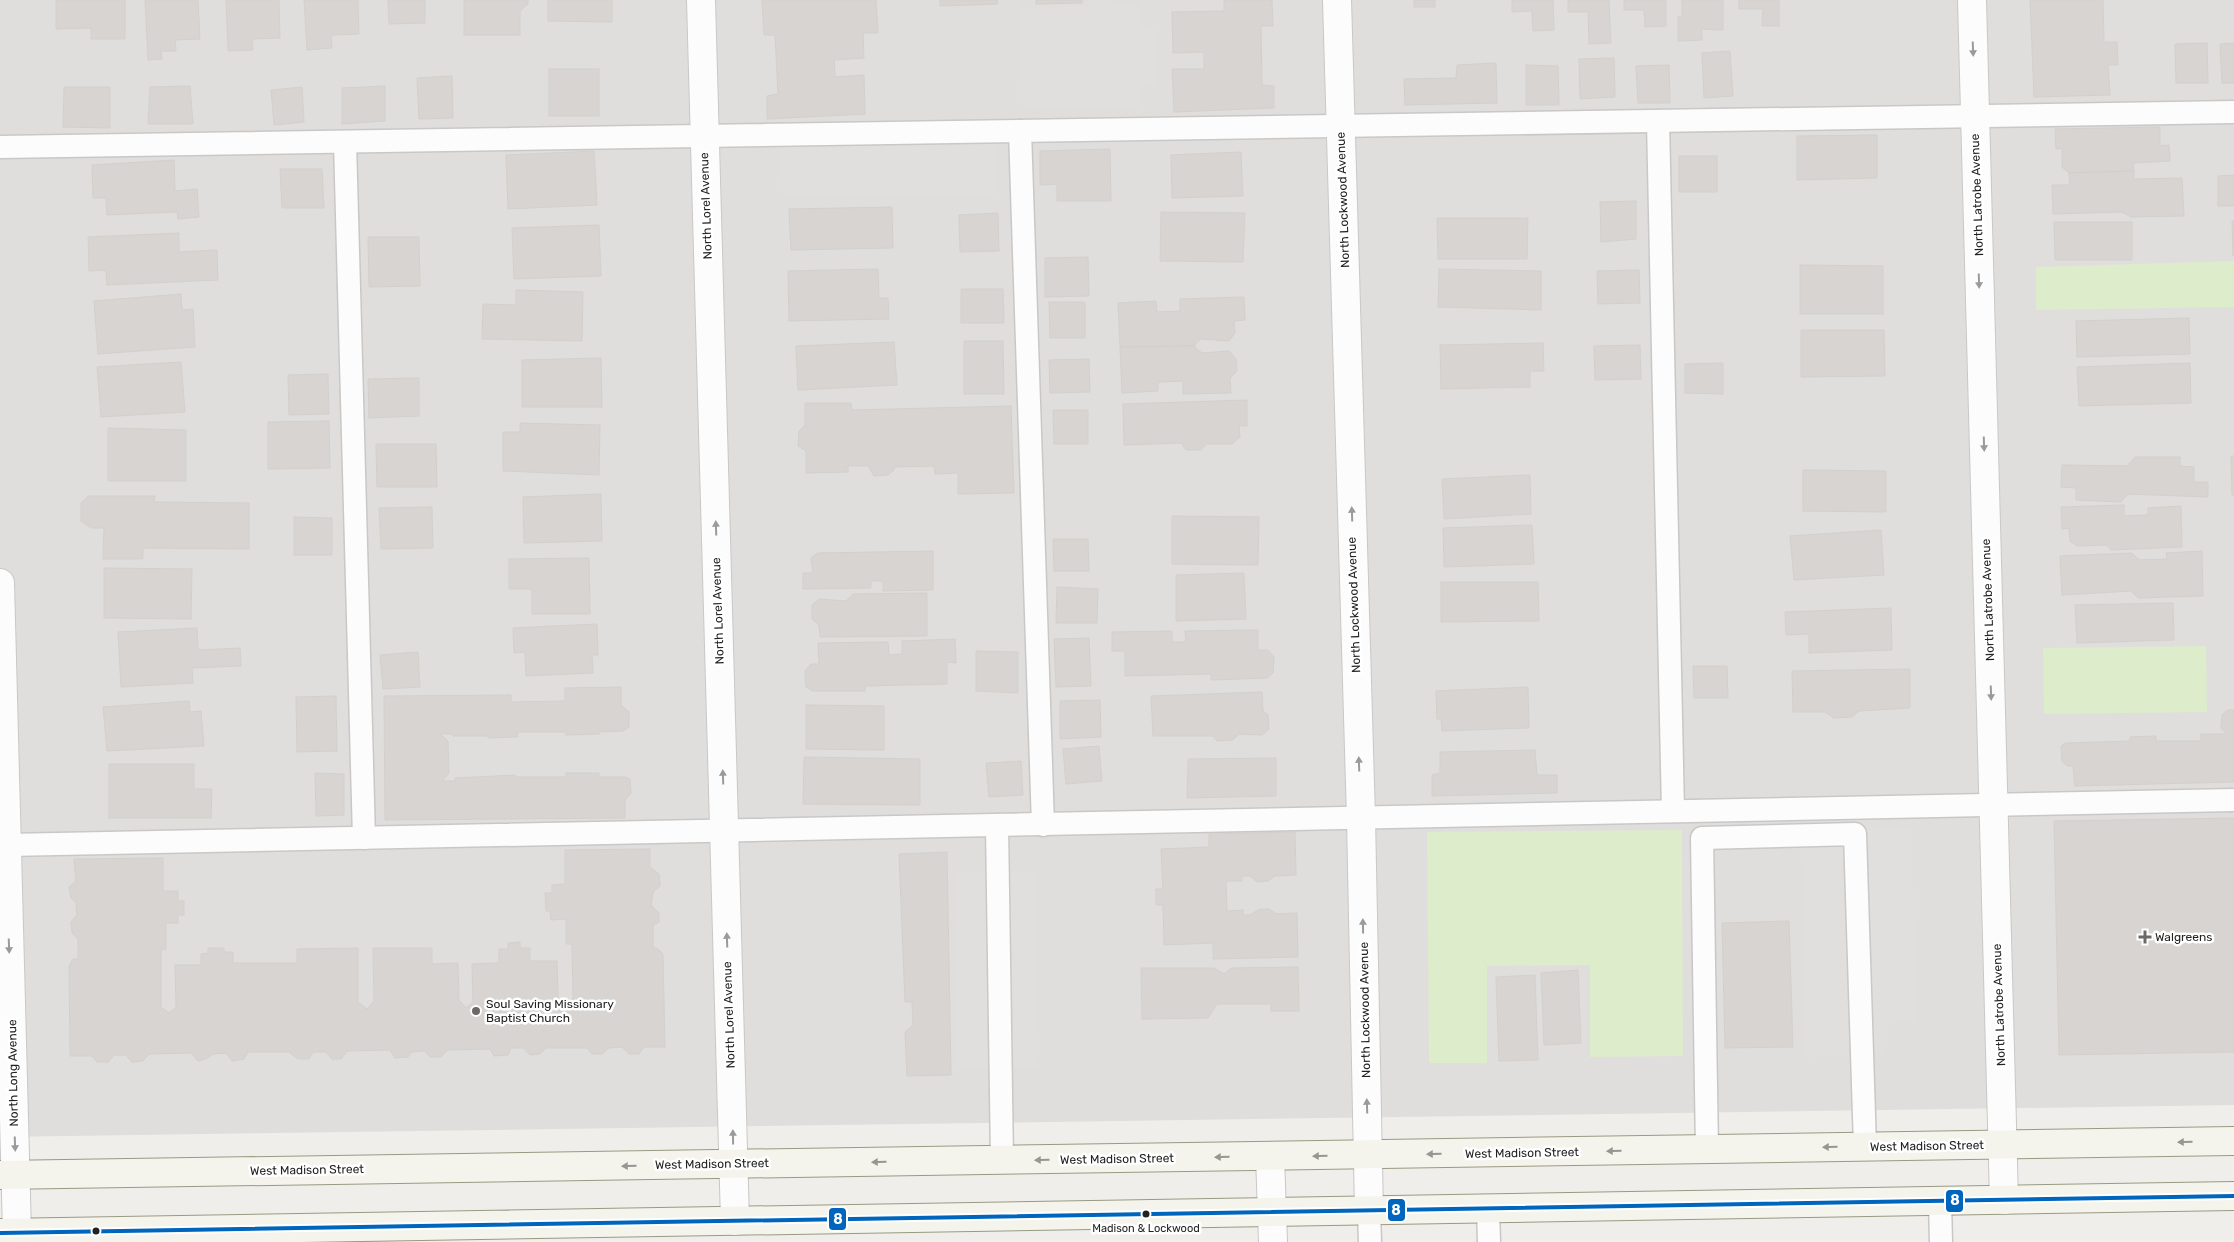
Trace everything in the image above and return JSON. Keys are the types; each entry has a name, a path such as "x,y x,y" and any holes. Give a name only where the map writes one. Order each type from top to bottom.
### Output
{"main road":[{"name":"West Madison Street","path":"8,1175 2234,1141"},
{"path":"8,1233 2234,1196"}],"street":[{"name":"North Lorel Avenue","path":"701,0 735,1221"},
{"name":"North Lockwood Avenue","path":"1337,0 1361,818 1370,1211"},
{"name":"North Latrobe Avenue","path":"1972,0 2004,1200"},
{"name":"North Long Avenue","path":"0,583 3,805 7,846 8,1233"},
{"path":"1270,1156 1273,1242"}],"lane":[{"path":"0,147 2234,112"},
{"path":"1658,121 1674,812"},
{"path":"1020,131 1043,825"},
{"path":"345,142 364,838"},
{"path":"7,846 2234,800"},
{"path":"997,825 1002,1161"},
{"path":"1707,1150 1702,838 1855,834 1866,1147"},
{"path":"1940,1202 1941,1242"},
{"path":"1488,1208 1489,1242"},
{"path":"1370,1211 1370,1242"}],"shaded area":[{"path":"0,0 2234,0 2234,1105 0,1137"},
{"path":"1138,6 1138,30 1156,29 1157,86 1140,87 1140,106 1023,109 1021,8"},
{"path":"998,143 998,194 783,196 782,146"},
{"path":"1912,826 1915,1022 1881,1023 1882,1055 1804,1057 1801,827"},
{"path":"1036,872 1039,1066 958,1067 955,873"}],"green space":[{"path":"2234,261 2234,307 2036,310 2036,267"},
{"path":"2206,646 2207,712 2044,714 2043,648"},
{"path":"1682,830 1683,1056 1590,1057 1590,965 1487,966 1487,1063 1429,1063 1427,832"}],"building":[{"path":"56,0 125,0 125,39 91,39 91,28 56,29"},
{"path":"145,0 198,0 200,39 175,40 176,51 161,51 162,59 148,60"},
{"path":"226,0 279,0 280,38 252,39 253,50 228,51"},
{"path":"304,0 358,0 359,34 331,35 332,48 307,50"},
{"path":"388,0 425,0 425,23 389,24"},
{"path":"464,0 528,0 528,4 520,11 520,35 464,35"},
{"path":"548,0 612,0 612,22 548,21"},
{"path":"762,0 876,0 878,33 863,33 864,58 834,60 835,77 864,75 865,114 767,119 767,96 778,94 775,35 764,35"},
{"path":"940,0 997,0 998,4 940,6"},
{"path":"1036,0 1082,0 1082,3 1036,4"},
{"path":"1224,0 1272,0 1273,26 1261,26 1262,85 1274,86 1274,108 1174,112 1172,69 1204,69 1204,52 1173,53 1172,12 1224,11"},
{"path":"1414,0 1435,0 1435,7 1414,7"},
{"path":"1512,0 1553,0 1554,30 1533,31 1532,11 1512,12"},
{"path":"1568,0 1609,0 1611,43 1589,44 1588,12 1568,12"},
{"path":"1624,0 1666,0 1666,26 1645,27 1644,10 1624,10"},
{"path":"1682,0 1723,0 1723,30 1702,29 1702,40 1678,41 1678,17 1682,17"},
{"path":"1739,0 1779,0 1779,26 1762,26 1763,9 1739,9"},
{"path":"2030,0 2103,0 2104,42 2117,42 2118,65 2108,65 2110,95 2034,97"},
{"path":"2207,43 2208,83 2176,83 2175,44"},
{"path":"2234,43 2234,83 2222,83 2220,44"},
{"path":"1730,51 1733,96 1704,98 1702,53"},
{"path":"1614,58 1615,97 1580,99 1579,59"},
{"path":"1496,63 1497,103 1405,105 1404,79 1456,78 1457,65"},
{"path":"1526,65 1558,66 1559,105 1526,105"},
{"path":"1669,65 1670,103 1638,103 1636,66"},
{"path":"549,69 599,69 599,116 549,116"},
{"path":"452,76 453,118 419,119 417,78"},
{"path":"190,86 193,124 148,124 150,87"},
{"path":"385,86 385,121 342,124 342,88"},
{"path":"64,87 110,87 110,128 63,127"},
{"path":"302,87 304,122 274,125 271,90"},
{"path":"2160,127 2160,146 2169,145 2170,161 2133,163 2134,171 2069,173 2062,167 2062,148 2056,149 2055,129"},
{"path":"1877,135 1877,178 1797,180 1797,136"},
{"path":"1110,149 1111,201 1057,201 1057,184 1040,185 1040,151"},
{"path":"594,151 597,205 508,209 506,155"},
{"path":"1241,152 1243,196 1172,198 1171,155"},
{"path":"1679,156 1717,156 1717,192 1679,192"},
{"path":"174,160 175,191 197,189 199,217 178,219 177,212 107,215 106,198 93,198 92,165"},
{"path":"280,169 322,169 324,208 282,208"},
{"path":"2134,171 2134,179 2182,178 2184,216 2131,217 2122,212 2053,214 2052,185 2070,185 2069,173"},
{"path":"2234,175 2234,206 2218,206 2218,176"},
{"path":"1636,201 1636,239 1601,242 1600,202"},
{"path":"892,207 893,248 791,250 789,209"},
{"path":"1161,212 1245,213 1243,262 1160,261"},
{"path":"998,213 999,251 960,252 959,215"},
{"path":"1437,218 1528,218 1527,259 1438,259"},
{"path":"2232,221 2234,221 2233,256"},
{"path":"2054,222 2132,222 2132,260 2055,260"},
{"path":"599,225 601,276 514,279 512,228"},
{"path":"179,233 179,252 217,250 218,280 107,285 106,270 89,271 88,237"},
{"path":"368,237 419,237 420,286 369,287"},
{"path":"1088,257 1089,296 1045,297 1045,258"},
{"path":"1800,265 1883,266 1883,314 1800,314"},
{"path":"878,269 879,298 888,298 889,319 789,321 788,271"},
{"path":"1439,269 1541,271 1541,310 1438,307"},
{"path":"1639,270 1640,303 1598,304 1597,271"},
{"path":"961,289 1003,289 1004,323 961,323"},
{"path":"516,290 583,292 582,341 482,339 483,304 516,305"},
{"path":"181,294 182,310 193,309 195,347 98,354 94,301"},
{"path":"1244,297 1245,320 1234,321 1235,333 1229,341 1200,339 1194,346 1120,347 1118,303 1156,301 1157,312 1180,311 1180,299"},
{"path":"1049,302 1085,302 1085,338 1050,338"},
{"path":"2189,318 2190,354 2077,357 2076,321"},
{"path":"1801,330 1884,330 1885,376 1801,377"},
{"path":"964,341 1003,341 1004,394 964,394"},
{"path":"894,342 897,385 798,390 796,346"},
{"path":"1543,343 1544,371 1530,371 1530,387 1441,389 1440,345"},
{"path":"1640,345 1641,379 1595,380 1594,346"},
{"path":"1194,346 1202,353 1229,351 1236,359 1237,371 1230,378 1231,393 1183,394 1183,381 1158,382 1158,391 1122,393 1120,347"},
{"path":"601,358 602,407 522,407 522,360"},
{"path":"1089,359 1090,392 1050,393 1049,360"},
{"path":"181,362 185,412 101,417 97,367"},
{"path":"1723,363 1723,394 1685,393 1685,364"},
{"path":"2190,363 2191,403 2079,406 2077,367"},
{"path":"328,374 329,414 289,415 288,375"},
{"path":"419,378 419,416 369,418 368,379"},
{"path":"1247,400 1247,426 1239,426 1240,437 1232,444 1206,444 1201,450 1186,450 1181,443 1124,445 1123,404"},
{"path":"805,403 851,403 852,410 1011,406 1014,493 958,494 958,473 935,474 934,466 894,467 894,470 888,475 874,476 868,466 848,466 848,472 806,473 806,451 798,446 799,431 805,425"},
{"path":"1053,410 1088,410 1088,444 1054,444"},
{"path":"329,421 330,468 268,469 268,422"},
{"path":"520,423 600,425 599,475 503,471 503,432 520,432"},
{"path":"108,428 186,430 186,481 108,481"},
{"path":"376,444 436,444 437,487 377,487"},
{"path":"2231,456 2234,456 2234,495 2232,495"},
{"path":"2135,457 2180,457 2180,466 2194,467 2194,482 2208,482 2208,497 2128,494 2121,502 2076,500 2076,488 2061,487 2062,465 2127,466"},
{"path":"1803,470 1886,471 1886,512 1803,511"},
{"path":"1530,475 1531,514 1444,519 1442,479"},
{"path":"601,494 602,541 524,543 523,497"},
{"path":"88,496 155,496 154,502 249,503 249,549 143,548 143,559 103,559 104,528 91,528 81,521 81,503"},
{"path":"2124,505 2124,516 2148,515 2148,508 2181,506 2182,547 2111,550 2107,545 2077,546 2070,541 2069,528 2062,529 2061,507"},
{"path":"432,507 433,548 381,549 379,508"},
{"path":"1172,516 1259,517 1258,565 1172,564"},
{"path":"294,517 332,518 332,555 294,555"},
{"path":"1532,525 1534,564 1444,567 1443,528"},
{"path":"1881,530 1884,575 1794,580 1790,536"},
{"path":"1053,539 1088,539 1089,571 1054,571"},
{"path":"933,551 933,590 883,591 883,581 871,581 871,588 803,589 803,573 813,573 811,558 818,553"},
{"path":"2202,551 2203,596 2138,598 2131,591 2062,595 2060,556 2132,553 2139,560 2167,559 2166,553"},
{"path":"589,558 590,614 532,614 532,589 509,589 509,559"},
{"path":"104,568 192,569 191,619 104,618"},
{"path":"1244,573 1246,619 1176,621 1176,575"},
{"path":"1441,582 1538,582 1539,621 1441,622"},
{"path":"1057,587 1098,589 1097,623 1056,623"},
{"path":"927,593 927,636 820,637 819,625 812,619 812,605 819,599 846,601 853,594"},
{"path":"2173,603 2174,640 2077,643 2075,605"},
{"path":"1891,608 1892,650 1809,653 1809,634 1786,635 1785,612"},
{"path":"597,624 598,655 592,655 593,673 526,676 525,652 514,653 513,628"},
{"path":"197,628 198,650 240,648 241,666 192,668 193,683 121,687 118,632"},
{"path":"1258,630 1258,650 1268,650 1274,657 1273,673 1267,678 1211,680 1211,674 1125,676 1125,651 1112,651 1112,632 1172,631 1172,642 1186,642 1185,631"},
{"path":"1089,638 1091,686 1056,687 1054,639"},
{"path":"955,639 956,663 947,662 947,684 865,686 865,691 813,691 806,687 805,671 811,664 819,664 818,643 888,642 889,655 902,654 902,641"},
{"path":"976,651 1018,652 1018,693 976,691"},
{"path":"418,652 420,687 383,689 380,655"},
{"path":"1693,666 1727,666 1728,698 1694,698"},
{"path":"1910,669 1910,708 1859,711 1852,717 1834,718 1825,712 1793,712 1792,671"},
{"path":"621,687 621,705 629,712 629,727 623,731 566,735 566,732 517,732 518,737 488,738 488,736 440,734 448,741 449,773 442,781 455,781 455,778 515,775 515,777 566,777 566,773 599,773 599,777 625,777 630,779 631,793 625,800 625,818 385,820 384,696 511,695 511,702 565,701 565,688"},
{"path":"1528,687 1529,728 1442,731 1441,719 1437,719 1436,691"},
{"path":"1262,692 1263,711 1268,715 1269,729 1262,735 1239,734 1233,740 1217,741 1213,736 1153,736 1151,696"},
{"path":"336,696 337,751 297,752 296,697"},
{"path":"1100,700 1101,737 1060,739 1060,701"},
{"path":"189,701 190,712 201,711 204,746 107,751 103,707"},
{"path":"806,705 884,706 884,750 806,749"},
{"path":"2228,710 2234,710 2234,782 2075,786 2073,766 2067,766 2062,761 2061,746 2066,743 2130,741 2130,737 2156,736 2156,741 2201,741 2201,734 2227,734 2221,728 2222,715"},
{"path":"1099,746 1102,781 1066,784 1063,749"},
{"path":"1535,750 1537,775 1557,775 1557,793 1432,796 1432,775 1440,773 1440,752"},
{"path":"804,757 920,759 920,805 803,804"},
{"path":"1276,758 1276,796 1187,798 1188,759"},
{"path":"1021,761 1023,795 989,797 986,763"},
{"path":"109,764 194,764 194,789 212,789 211,818 109,818"},
{"path":"315,773 344,774 344,815 316,816"},
{"name":"Walgreens","path":"2234,818 2234,1052 2059,1055 2054,821"},
{"path":"1295,832 1296,875 1275,876 1268,881 1257,882 1250,876 1242,876 1242,881 1226,881 1227,911 1243,910 1243,915 1250,915 1260,909 1269,909 1276,914 1297,913 1298,957 1213,959 1213,943 1164,945 1163,905 1156,905 1156,889 1163,889 1161,849 1209,847 1209,834"},
{"path":"650,849 650,867 659,874 660,886 653,892 651,905 659,913 659,922 653,925 653,948 657,948 663,954 665,1047 644,1047 639,1054 629,1054 622,1047 609,1048 602,1054 592,1054 587,1048 546,1048 540,1054 530,1055 523,1048 511,1048 508,1055 494,1056 490,1049 447,1050 441,1057 430,1057 425,1051 411,1052 408,1057 395,1058 390,1050 347,1051 341,1059 332,1059 326,1052 313,1052 309,1059 298,1059 289,1052 248,1052 244,1059 232,1061 226,1053 213,1054 206,1059 198,1061 191,1053 149,1054 143,1061 132,1062 126,1055 114,1055 108,1062 97,1062 92,1056 70,1056 69,966 73,959 78,959 78,939 72,933 71,922 77,915 76,902 71,898 69,887 76,881 74,859 163,858 163,891 178,891 178,901 184,901 184,915 178,915 178,923 166,923 166,949 161,950 161,1007 169,1013 176,1007 175,965 201,965 201,954 208,953 208,948 224,948 224,952 233,952 233,963 297,963 297,949 358,948 358,1002 367,1009 374,1001 373,948 432,948 432,964 458,963 459,1000 466,1008 473,1002 472,964 499,963 499,949 508,949 508,943 520,942 520,948 530,948 530,961 557,961 558,997 565,1006 573,998 572,944 566,944 566,919 551,920 550,911 546,911 545,893 552,893 552,885 565,884 565,850"},
{"path":"947,852 951,1075 907,1076 905,1032 913,1025 912,1002 905,1002 899,854"},
{"path":"1789,921 1793,1047 1725,1048 1722,923"},
{"path":"1298,967 1299,1011 1271,1011 1271,1004 1217,1004 1208,1018 1142,1019 1141,968 1214,968 1224,974 1231,968"},
{"path":"1578,970 1581,1043 1544,1045 1541,973"},
{"path":"1535,975 1538,1060 1499,1061 1496,977"}],"transit line":[{"name":"8","path":"0,1233 2234,1196"}],"place":[{"name":"Walgreens","path":"2145,937"},
{"name":"Soul Saving Missionary Baptist Church","path":"476,1011"},
{"name":"Madison & Lockwood","path":"1146,1214"}]}
